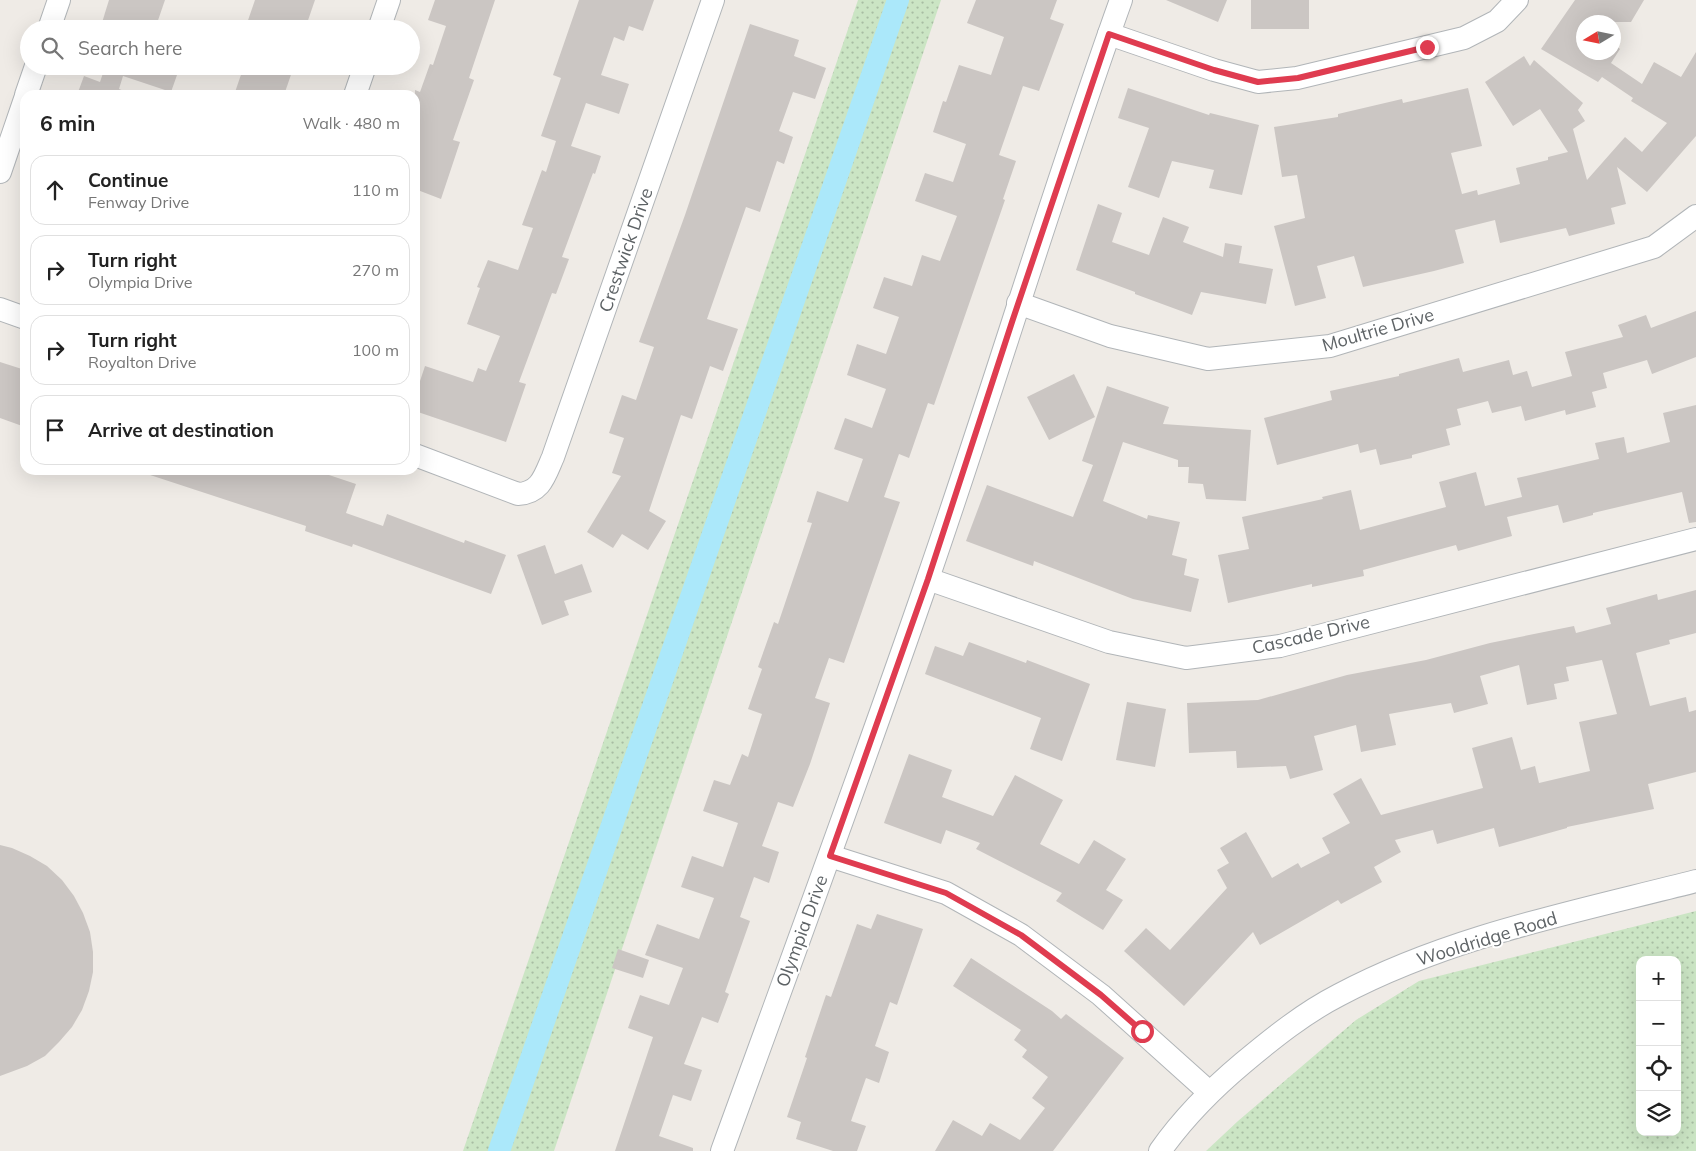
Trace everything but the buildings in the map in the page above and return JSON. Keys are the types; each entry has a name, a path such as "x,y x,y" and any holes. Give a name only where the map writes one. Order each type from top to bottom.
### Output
{"street":[{"path":"52,20 59,0"},
{"path":"382,20 389,0"},
{"name":"Crestwick Drive","path":"420,458 518,494 528,493 541,484 553,457 713,0"},
{"name":"Olympia Drive","path":"722,1151 830,856 928,579 1018,303 1121,0"},
{"path":"1109,34 1214,70 1258,82 1298,78 1464,38 1497,21 1517,0"},
{"path":"28,90 33,75"},
{"path":"357,90 362,75"},
{"path":"0,172 20,114"},
{"name":"Moultrie Drive","path":"1018,303 1110,336 1208,359 1330,346 1654,247 1696,216"},
{"path":"0,309 20,316"},
{"name":"Cascade Drive","path":"928,579 1109,642 1186,658 1280,646 1696,539"},
{"path":"830,856 946,893 1021,935 1101,995 1209,1092"},
{"name":"Wooldridge Road","path":"1160,1151 1209,1092 1292,1024 1339,995 1419,958 1493,933 1696,881"}],"green space":[{"path":"858,0 941,0 554,1151 463,1151"},
{"path":"1696,911 1696,1151 1206,1151 1238,1121 1356,1020 1419,981"}],"waterway":[{"path":"499,1151 898,0"}],"route":[{"path":"1142,1031 1101,995 1021,935 946,893 830,856 928,579 1109,34 1214,70 1258,82 1298,78 1427,47"}]}
